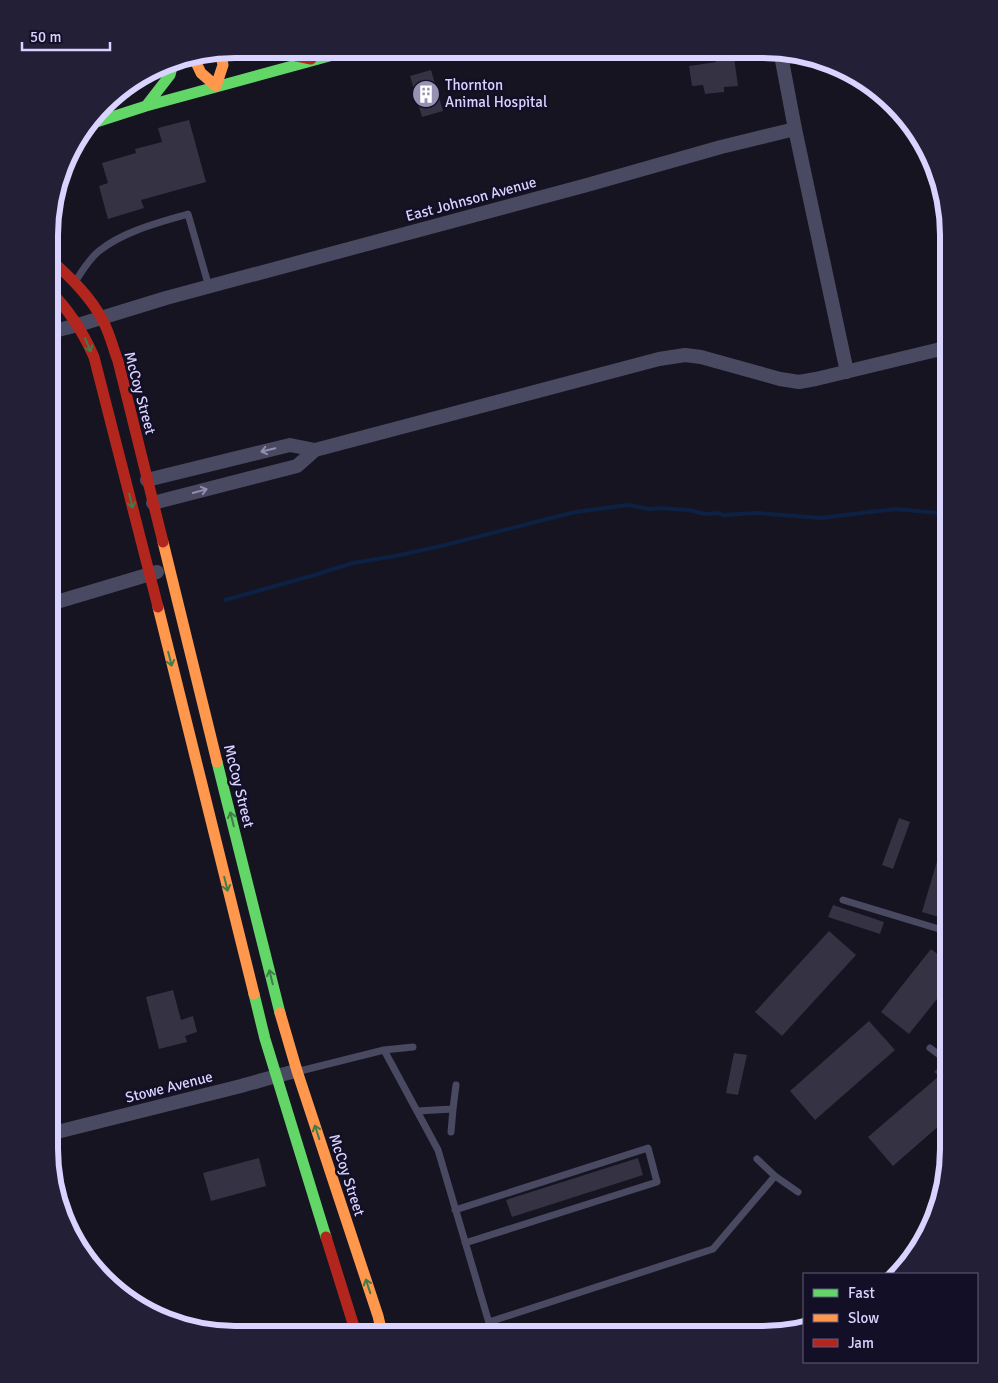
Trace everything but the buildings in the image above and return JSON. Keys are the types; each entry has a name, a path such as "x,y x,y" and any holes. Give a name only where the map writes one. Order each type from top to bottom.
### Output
{"street":[{"path":"216,86 223,70 223,58"},
{"path":"305,58 314,60"},
{"path":"98,121 216,86 322,58"},
{"path":"782,59 847,372"},
{"path":"196,62 201,73 216,86"},
{"path":"146,106 170,75 171,69"},
{"name":"East Johnson Avenue","path":"58,330 166,298 721,147 795,129"},
{"name":"McCoy Street","path":"58,266 75,282 102,318 118,361 276,998 297,1072 380,1326"},
{"path":"58,299 78,325 94,357 265,1039 354,1326"},
{"path":"148,480 290,445 315,450 668,357 685,355 701,357 780,379 799,382 816,380 940,349"},
{"path":"153,503 297,466 315,450"},
{"path":"58,602 170,568"},
{"name":"Stowe Avenue","path":"58,1132 297,1072"}],"lane":[{"path":"75,282 98,252 118,239 144,228 188,214 209,287"},
{"path":"843,900 940,929"},
{"path":"297,1072 384,1050 413,1048"},
{"path":"930,1048 940,1055"},
{"path":"384,1050 438,1150 490,1326"},
{"path":"451,1132 456,1085"},
{"path":"417,1111 453,1109"},
{"path":"456,1210 648,1148 657,1182 465,1242"},
{"path":"757,1159 775,1176 798,1192"},
{"path":"489,1322 713,1249 775,1176"}],"waterway":[{"path":"225,600 353,563 441,546 575,512 628,505 650,509 689,510 705,514 756,513 821,518 895,509 940,513"}],"traffic: fast":[{"path":"98,121 146,106 322,58"},
{"path":"146,106 170,75 171,69"},
{"path":"217,762 280,1013"},
{"path":"254,994 265,1039 326,1237"}],"traffic: slow":[{"path":"196,62 201,73 216,86 223,65 222,58"},
{"path":"163,542 217,762"},
{"path":"158,607 254,994"},
{"path":"280,1013 297,1071 380,1326"}],"traffic: jam":[{"path":"306,58 311,59"},
{"path":"58,267 86,296 98,312 108,331 118,361 163,542"},
{"path":"58,300 75,322 94,357 158,607"},
{"path":"326,1237 354,1326"}],"place":[{"name":"Thornton Animal Hospital","path":"426,94"}]}
